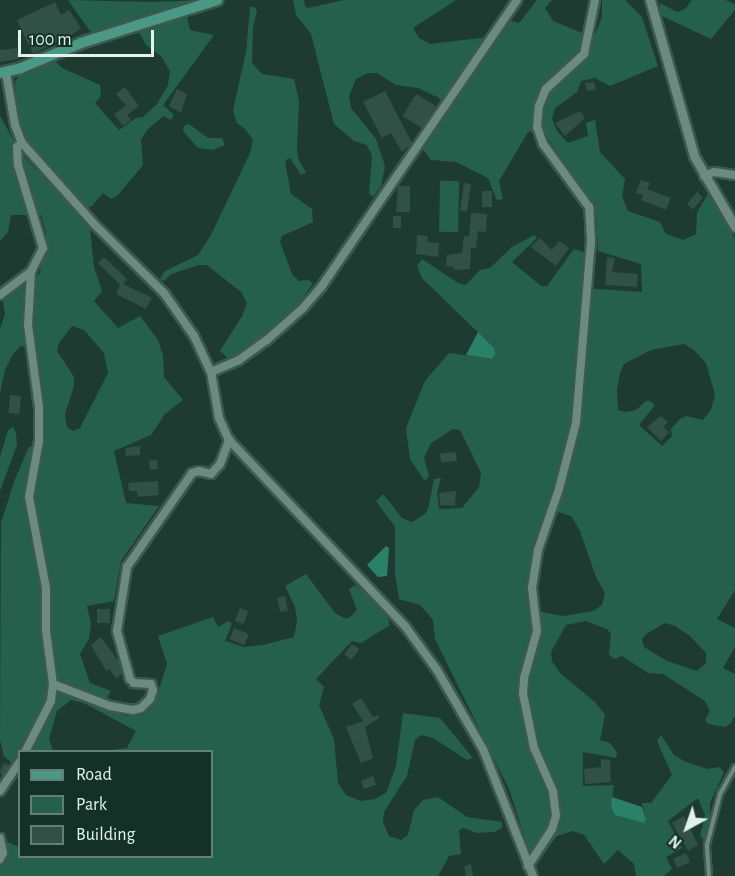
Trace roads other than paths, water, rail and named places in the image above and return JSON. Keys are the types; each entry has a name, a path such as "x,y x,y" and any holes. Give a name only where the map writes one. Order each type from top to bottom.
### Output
{"main road":[{"path":"3,73 81,43 217,0"}],"street":[{"path":"212,372 239,360 267,340 303,308 322,286 517,0"},
{"path":"528,866 548,836 556,816 553,791 534,748 523,694 524,678 537,632 532,588 538,550 559,489 576,423 591,241 589,207 543,144 537,127 539,106 546,89 584,54 595,0"},
{"path":"650,0 694,156 735,227"},
{"path":"3,73 15,125 22,143 94,225 164,293 194,336 212,372 219,418 229,440 365,582 420,644 483,749 533,876"},
{"path":"22,143 17,147 18,165 43,248 31,272 28,325 39,407 39,441 29,496 46,588 46,631 53,684 51,701 26,750"},
{"path":"704,176 714,172 735,175"},
{"path":"0,295 31,272"},
{"path":"53,684 110,706 133,710 141,708 150,699 153,690 151,684 134,683 130,679 117,631 127,567 192,473 199,471 211,474 220,464 229,440"},
{"path":"0,791 18,764"},
{"path":"0,838 3,853 0,859"}],"lane":[{"path":"709,876 707,845 720,794 735,767"}]}
